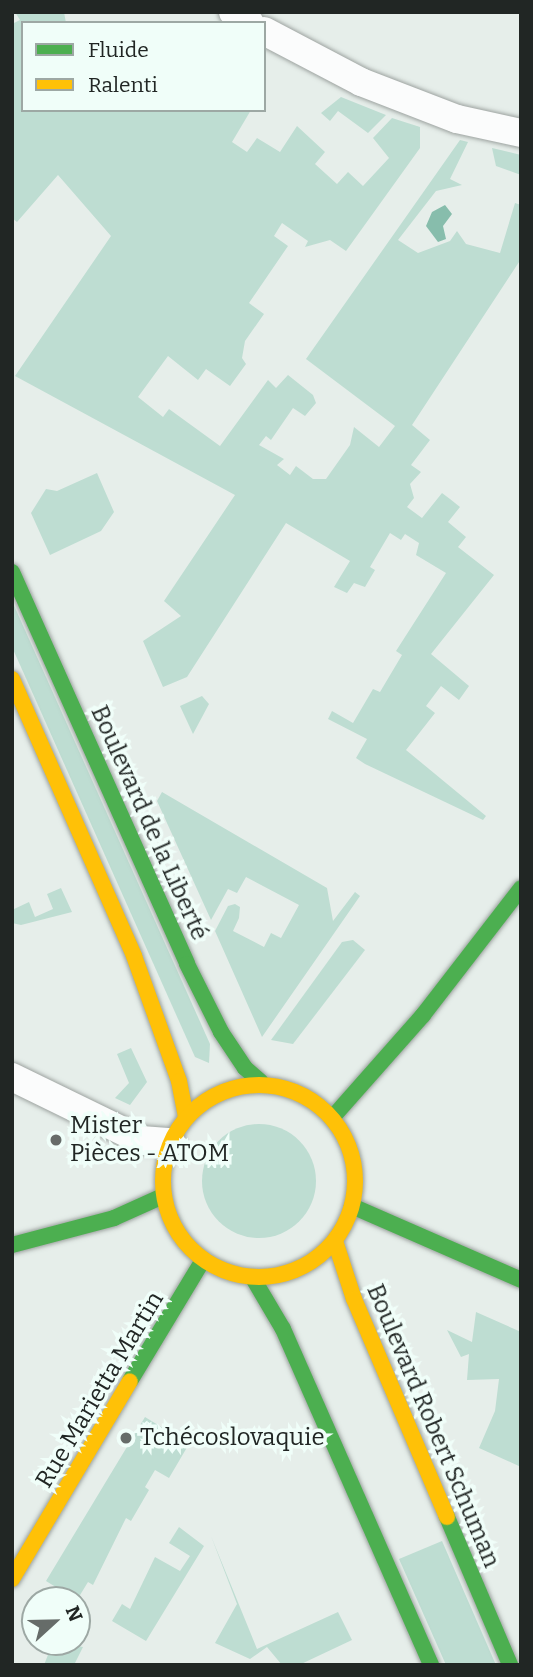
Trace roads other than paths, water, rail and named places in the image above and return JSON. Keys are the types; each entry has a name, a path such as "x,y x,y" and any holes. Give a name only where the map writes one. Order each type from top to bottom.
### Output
{"main road":[{"name":"Boulevard de la Liberté","path":"12,572 187,964 221,1032 245,1068 261,1082"},
{"path":"12,679 134,956 179,1081 186,1117"},
{"path":"332,1118 423,1015 521,888"},
{"path":"261,1082 310,1099 332,1118 352,1157 352,1206 335,1241 296,1270 254,1280 203,1260 170,1221 163,1196 163,1168 171,1142 186,1117 229,1089 261,1082"},
{"path":"12,1245 125,1215 163,1196"},
{"path":"352,1206 521,1279"},
{"name":"Boulevard Robert Schuman","path":"335,1241 354,1299 510,1665"},
{"name":"Rue Marietta Martin","path":"12,1579 203,1260"},
{"path":"254,1280 283,1329 432,1665"}],"street":[{"path":"266,33 360,82 457,120 521,133"},
{"path":"12,1077 141,1140 171,1142"}],"place":[{"name":"Mister Pièces - ATOM","path":"56,1140"},
{"name":"Tchécoslovaquie","path":"126,1438"}]}
